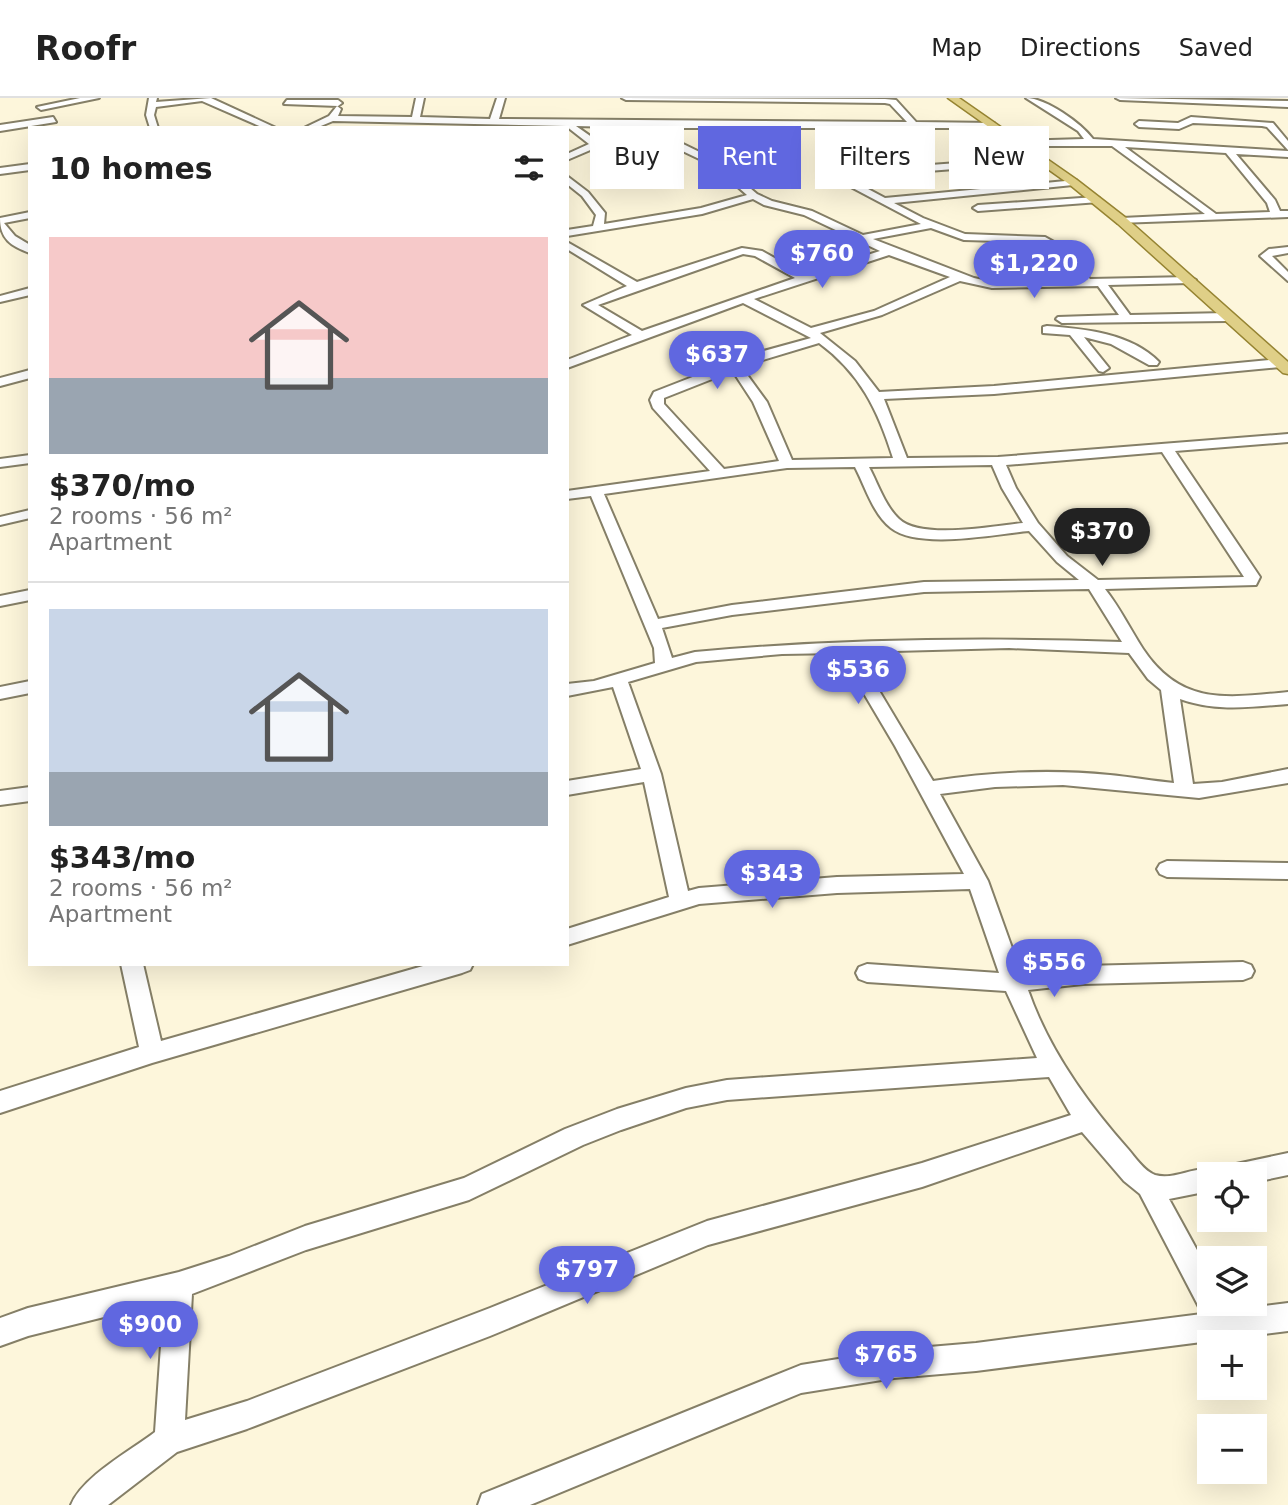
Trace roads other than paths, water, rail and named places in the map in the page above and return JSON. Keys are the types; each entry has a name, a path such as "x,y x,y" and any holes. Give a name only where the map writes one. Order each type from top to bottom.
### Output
{"main road":[{"path":"953,98 991,125"},
{"path":"1049,166 1122,221 1190,280 1227,317 1283,362"}],"street":[{"path":"41,107 95,98"},
{"path":"154,126 151,122 153,102 206,98 267,126"},
{"path":"415,121 420,98"},
{"path":"494,121 501,98"},
{"path":"626,98 874,99 893,102 915,126 991,125"},
{"path":"1030,98 1081,129 1090,142"},
{"path":"1120,98 1183,126 1191,120 1270,125 1288,147"},
{"path":"287,102 339,100 332,118"},
{"path":"30,101 64,126"},
{"path":"1139,124 1152,112 1288,104"},
{"path":"313,126 332,118 653,125 895,126"},
{"path":"0,128 53,120"},
{"path":"568,122 590,141"},
{"path":"248,126 259,123"},
{"path":"653,125 670,135 675,144 698,155"},
{"path":"1049,143 1090,142 1288,154"},
{"path":"1115,144 1212,215"},
{"path":"569,156 590,147"},
{"path":"1228,150 1272,202 1276,215"},
{"path":"1,170 28,167"},
{"path":"881,201 1073,183"},
{"path":"572,189 601,215 598,226"},
{"path":"747,189 775,205 808,213 889,251 960,277 992,285 1190,280"},
{"path":"860,189 932,225 964,237 1037,234 1086,282"},
{"path":"569,233 702,211 754,195"},
{"path":"978,208 1014,210 1096,200"},
{"path":"1122,221 1212,215 1288,214"},
{"path":"27,248 10,238 0,223 28,216"},
{"path":"864,238 932,225"},
{"path":"569,246 636,286"},
{"path":"12,250 27,248"},
{"path":"1288,250 1273,251 1265,256 1288,278"},
{"path":"642,335 589,305 636,286 742,251 758,253 804,279"},
{"path":"569,363 744,299 889,251"},
{"path":"719,472 673,423 656,400 659,395 725,370 741,370 786,347 878,313 960,277"},
{"path":"1103,287 1153,362 1164,374"},
{"path":"0,299 28,292"},
{"path":"744,299 814,336 849,363 875,396 892,432 901,462"},
{"path":"1062,319 1125,322 1227,317"},
{"path":"1047,330 1073,331 1126,343 1153,362"},
{"path":"1073,331 1103,368"},
{"path":"875,396 994,390 1283,362"},
{"path":"741,370 760,402 787,464"},
{"path":"0,383 28,375"},
{"path":"569,495 787,464 998,461 1288,438"},
{"path":"652,625 732,610 923,587 1250,582 1252,577 1165,447"},
{"path":"0,463 28,459"},
{"path":"998,461 1012,494 1033,526 1062,558 1095,586 1134,648 1157,676 1179,694 1206,701 1288,698"},
{"path":"860,463 889,517 897,526 909,532 927,534 1033,526"},
{"path":"596,491 662,648 664,667"},
{"path":"0,521 28,514"},
{"path":"0,601 28,595"},
{"path":"569,690 619,680 695,657 782,649 1009,643 1134,648"},
{"path":"844,646 978,881 1022,1006 1054,1067 1087,1120 1133,1173 1149,1186 1197,1276"},
{"path":"662,648 695,657"},
{"path":"619,680 652,774 680,901"},
{"path":"1169,685 1184,790"},
{"path":"0,693 28,687"},
{"path":"569,788 652,774"},
{"path":"927,789 968,782 1037,778 1108,781 1184,790 1219,790 1288,776"},
{"path":"0,798 28,794"},
{"path":"1167,869 1288,871"},
{"path":"569,936 680,901 730,892 978,881"},
{"path":"132,966 152,1053"},
{"path":"0,1102 152,1053 455,966"},
{"path":"867,973 1014,983 1072,976 1243,971"},
{"path":"0,1332 27,1322 179,1285 329,1230 469,1188 574,1137 685,1098 727,1090 1054,1067"},
{"path":"86,1505 169,1440 247,1415 490,1322 707,1233 922,1175 1087,1120"},
{"path":"1267,1168 1288,1164"},
{"path":"1149,1186 1170,1187 1197,1181"},
{"path":"169,1440 179,1285"},
{"path":"493,1505 802,1380 894,1364 976,1357 1213,1316"},
{"path":"1254,1316 1288,1317"}]}
